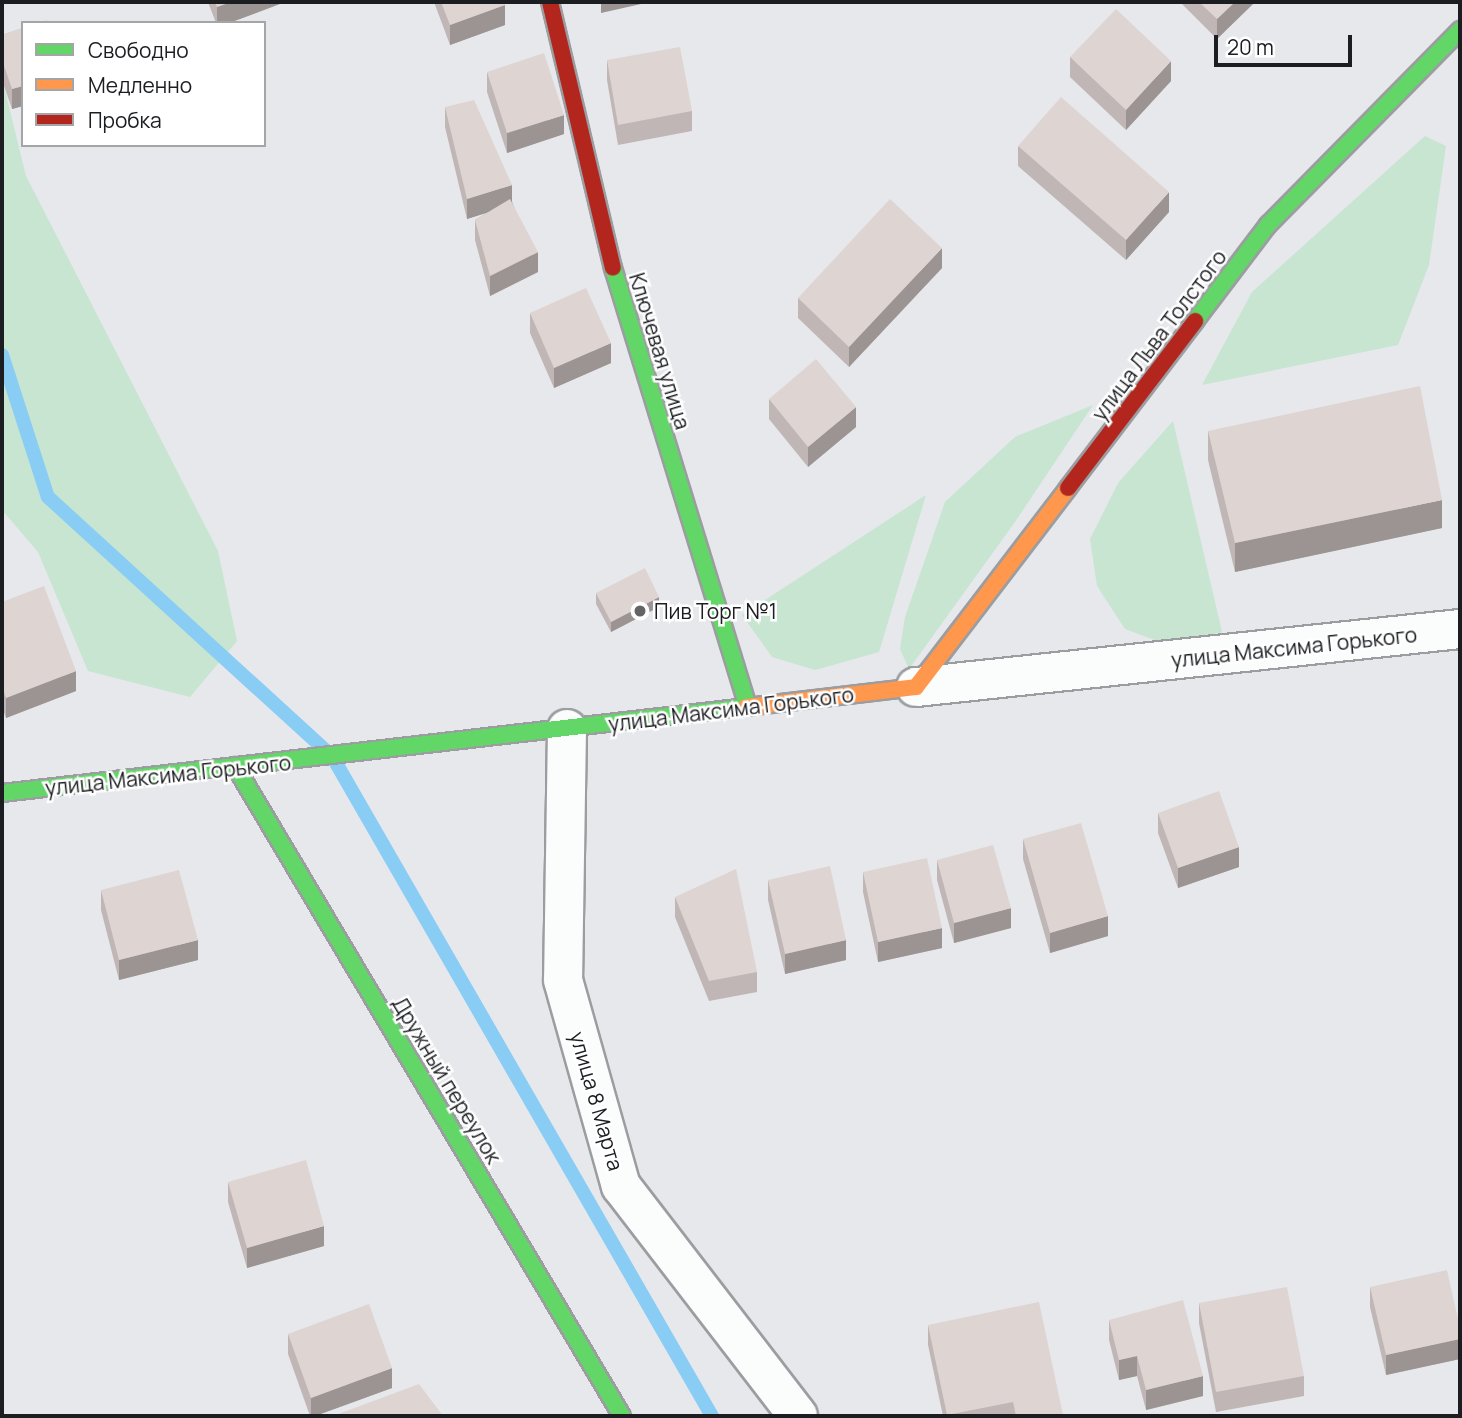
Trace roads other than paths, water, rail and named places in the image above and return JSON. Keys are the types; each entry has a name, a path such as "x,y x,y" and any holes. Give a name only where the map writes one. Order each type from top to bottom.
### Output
{"street":[{"name":"Ключевая улица","path":"550,2 604,240 748,707"},
{"name":"улица Льва Толстого","path":"916,687 1268,225 1460,30"},
{"name":"улица Максима Горького","path":"2,793 916,687 1460,629"},
{"name":"улица 8 Марта","path":"567,729 562,980 621,1186 798,1416"},
{"name":"Дружный переулок","path":"236,766 622,1416"}],"waterway":[{"path":"2,355 48,497 332,756 712,1416"}],"place":[{"name":"Пив Торг №1","path":"640,611"}]}
